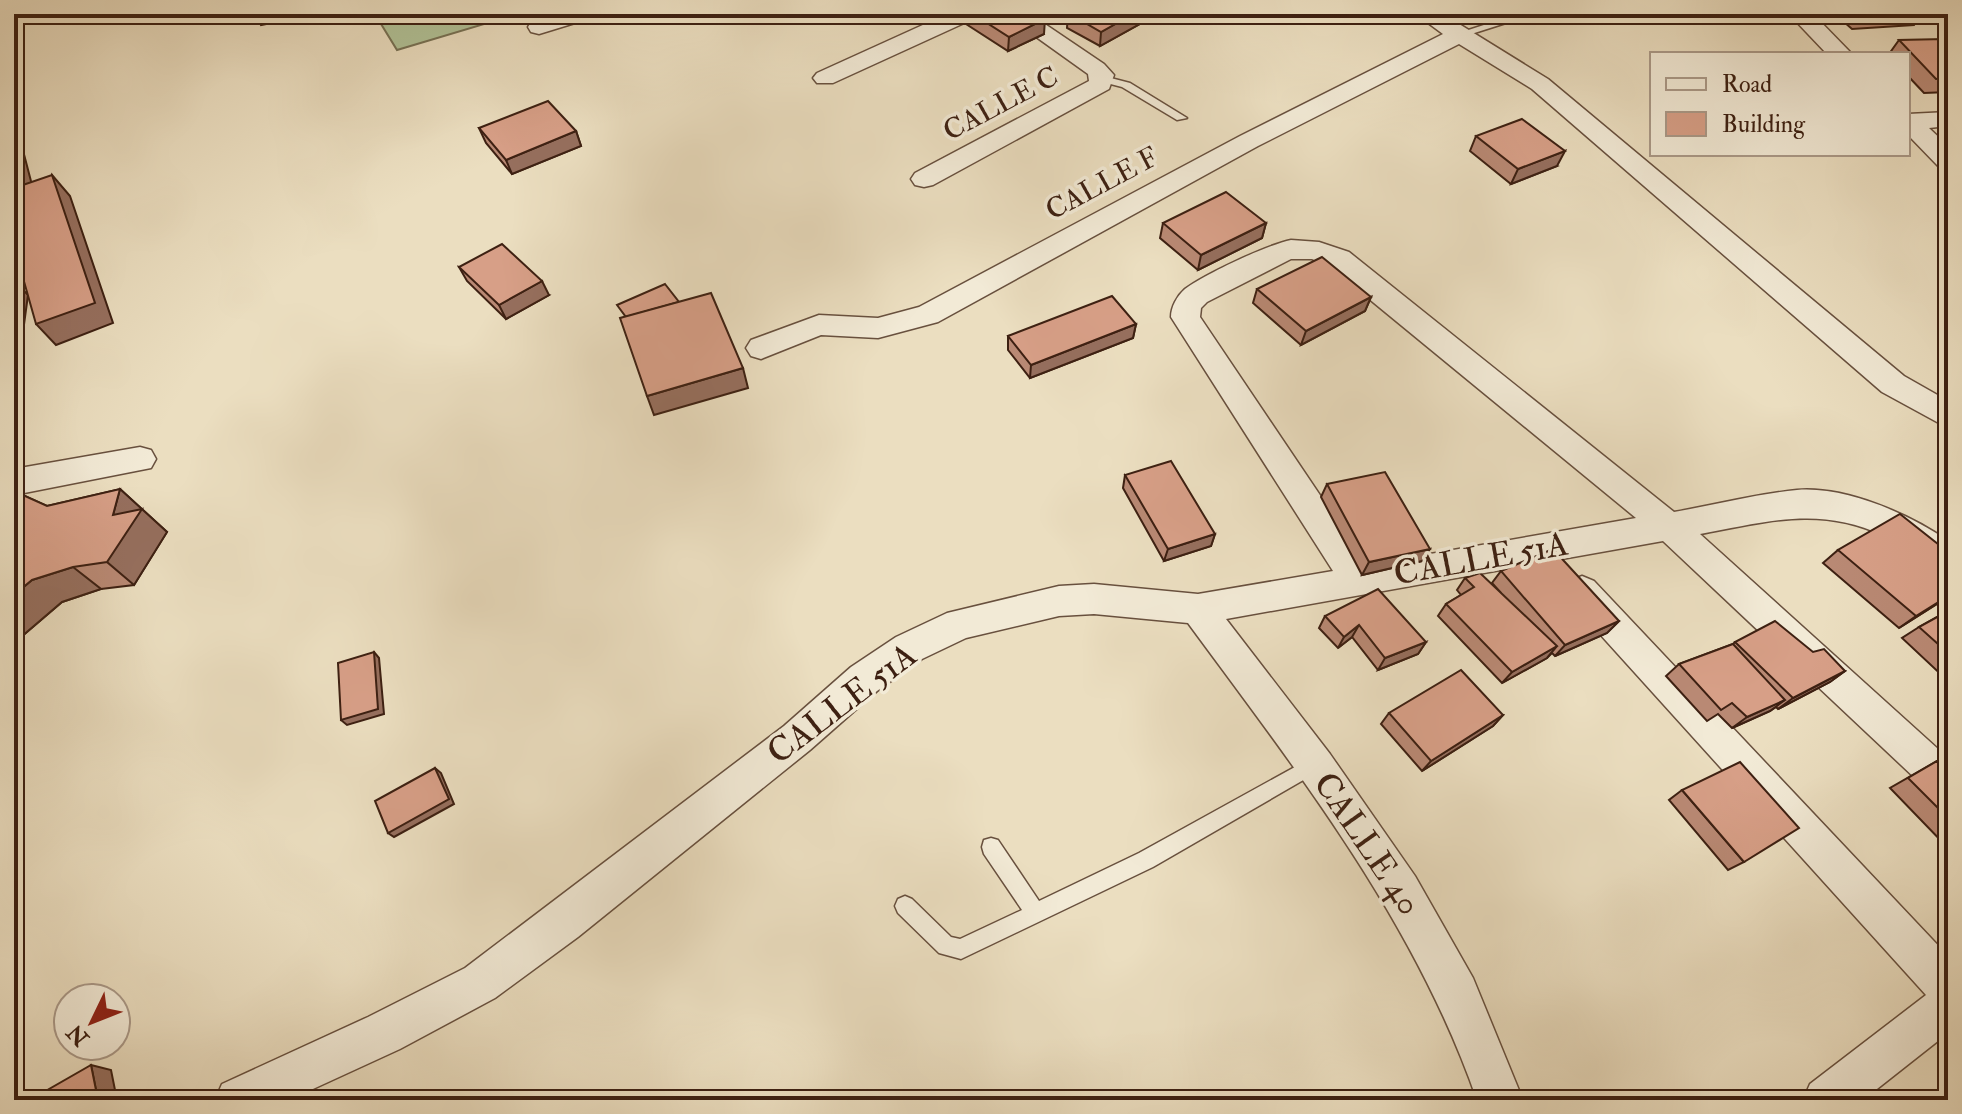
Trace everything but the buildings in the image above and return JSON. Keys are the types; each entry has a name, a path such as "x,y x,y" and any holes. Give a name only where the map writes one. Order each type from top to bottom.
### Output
{"street":[{"path":"539,27 580,14"},
{"path":"825,78 965,14"},
{"path":"1015,14 1046,22 1103,79"},
{"path":"1427,14 1540,84 1893,384 1948,416"},
{"path":"1800,14 1838,52"},
{"name":"CALLE F","path":"761,348 819,325 878,328 928,315 1249,141 1461,34"},
{"name":"CALLE C","path":"924,179 1095,89 1103,79"},
{"path":"1910,122 1948,119"},
{"path":"1910,124 1948,161"},
{"path":"1358,580 1187,322 1184,313 1188,303 1197,295 1284,251 1298,248 1327,252 1339,259 1670,527 1948,783"},
{"path":"14,482 140,459"},
{"name":"CALLE 51A","path":"238,1100 384,1033 480,983 563,922 797,738 864,679 909,648 960,624 1059,601 1094,599 1198,609 1800,503 1863,512 1918,537 1948,560"},
{"path":"1543,549 1948,987"},
{"name":"CALLE 40","path":"1198,609 1313,765 1427,934 1483,1052 1500,1100"},
{"path":"1839,1096 1948,1006"}],"lane":[{"path":"1461,34 1529,14"},
{"path":"1103,79 1126,85 1181,118"},
{"path":"905,906 946,946 961,949 1218,822 1313,765"},
{"path":"991,847 1036,914"}],"green space":[{"path":"394,14 486,14 491,22 397,50 378,19"}]}
